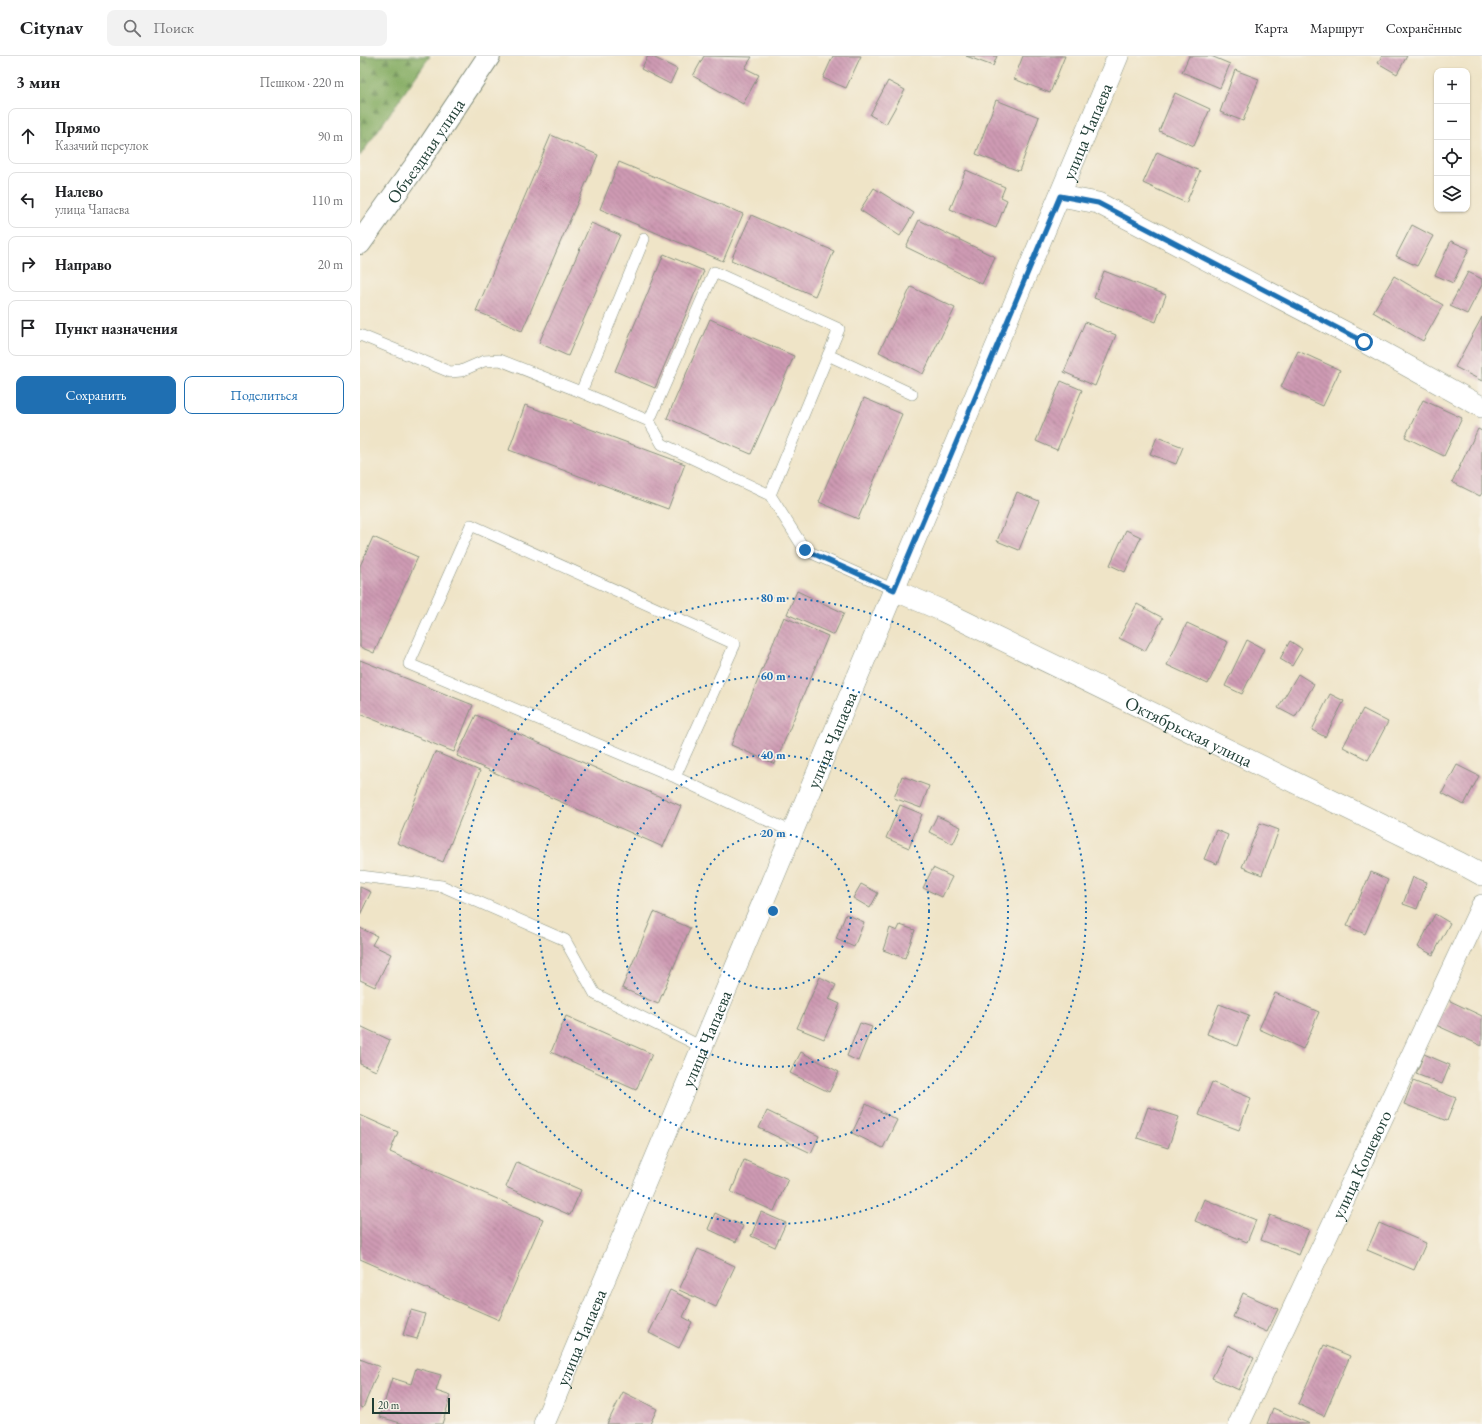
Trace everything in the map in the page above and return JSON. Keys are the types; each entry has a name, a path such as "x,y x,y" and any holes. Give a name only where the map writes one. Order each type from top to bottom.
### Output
{"street":[{"name":"Объездная улица","path":"360,243 489,56"},
{"name":"улица Чапаева","path":"544,1424 1118,56"},
{"path":"1060,196 1098,203 1364,342 1482,407"},
{"name":"Октябрьская улица","path":"894,590 943,611 1482,875"},
{"name":"улица Кошевого","path":"1239,1424 1482,905"}],"lane":[{"path":"581,392 644,239"},
{"path":"649,421 714,272 839,328 770,495"},
{"path":"360,335 450,372 462,372 484,361 500,360 649,421 662,444 770,495 805,550 894,590"},
{"path":"828,355 912,394"},
{"path":"675,777 735,644 471,525 409,664 675,777 792,832"},
{"path":"360,876 442,886 565,940 595,994 702,1047"}],"green space":[{"path":"360,56 430,56 360,156"}],"building":[{"path":"648,56 651,56 677,69 670,84 641,69"},
{"path":"704,56 752,57 745,68 759,75 743,104 693,76"},
{"path":"833,56 861,56 846,88 823,78"},
{"path":"966,56 997,56 993,66"},
{"path":"1023,56 1065,56 1050,93 1014,79"},
{"path":"1189,56 1211,56 1230,64 1220,88 1182,72"},
{"path":"1382,56 1407,56 1397,74 1378,63"},
{"path":"1235,70 1259,79 1243,121 1220,112"},
{"path":"888,81 905,90 886,124 870,115"},
{"path":"1175,93 1210,109 1194,146 1159,131"},
{"path":"996,100 1039,117 1019,171 976,154"},
{"path":"551,135 598,155 522,331 476,311"},
{"path":"1157,152 1200,171 1186,203 1143,183"},
{"path":"619,162 743,214 723,261 600,209"},
{"path":"966,170 1005,187 1001,197 1007,200 996,228 950,209"},
{"path":"874,188 914,213 900,236 860,210"},
{"path":"751,215 834,251 815,296 731,260"},
{"path":"919,220 995,257 982,284 906,247"},
{"path":"591,223 620,235 568,356 539,343"},
{"path":"1412,225 1433,236 1417,266 1396,256"},
{"path":"1451,241 1469,249 1453,283 1435,275"},
{"path":"664,254 704,271 655,388 615,371"},
{"path":"1104,271 1166,295 1156,322 1094,298"},
{"path":"1468,272 1482,279 1482,285 1467,314 1450,306"},
{"path":"1394,276 1443,305 1423,341 1373,312"},
{"path":"911,287 955,308 923,374 879,352"},
{"path":"1482,317 1482,381 1455,367"},
{"path":"710,319 794,356 751,454 667,418"},
{"path":"1085,322 1116,335 1095,386 1064,372"},
{"path":"1298,351 1340,370 1323,406 1281,387"},
{"path":"1061,381 1082,390 1057,450 1036,441"},
{"path":"864,398 902,414 858,519 819,502"},
{"path":"1423,400 1462,418 1444,456 1405,437"},
{"path":"525,405 685,464 668,509 509,450"},
{"path":"1478,429 1482,431 1482,493 1480,496 1452,482"},
{"path":"1157,437 1183,447 1176,464 1150,454"},
{"path":"1017,492 1039,501 1019,550 997,541"},
{"path":"1126,530 1141,537 1125,572 1110,565"},
{"path":"373,537 418,557 374,653 360,647 360,566"},
{"path":"797,591 844,613 834,635 787,614"},
{"path":"1137,604 1163,618 1145,651 1119,638"},
{"path":"784,617 828,636 775,764 731,745"},
{"path":"1187,623 1228,642 1208,684 1167,665"},
{"path":"1247,640 1264,649 1242,694 1225,686"},
{"path":"1290,641 1302,649 1292,666 1280,659"},
{"path":"360,660 473,705 454,752 360,714"},
{"path":"1298,674 1314,684 1295,717 1278,708"},
{"path":"1330,694 1344,701 1325,737 1312,730"},
{"path":"1363,709 1388,722 1368,760 1343,747"},
{"path":"476,715 681,806 663,847 457,756"},
{"path":"435,752 480,771 443,862 397,843"},
{"path":"1457,765 1479,776 1464,805 1442,793"},
{"path":"902,776 929,786 921,808 894,798"},
{"path":"900,805 922,814 909,848 886,838"},
{"path":"937,816 961,827 953,844 929,832"},
{"path":"1260,823 1279,830 1262,875 1242,867"},
{"path":"1216,830 1228,835 1217,864 1204,859"},
{"path":"933,868 952,877 942,897 923,888"},
{"path":"1371,872 1388,880 1365,934 1347,926"},
{"path":"1413,877 1427,882 1417,909 1403,904"},
{"path":"861,884 878,893 870,908 853,898"},
{"path":"360,887 371,892 360,915"},
{"path":"654,912 690,928 658,1004 622,988"},
{"path":"846,914 864,922 854,947 836,939"},
{"path":"1435,914 1450,923 1433,955 1418,947"},
{"path":"900,925 915,930 905,958 883,950 890,928 897,931"},
{"path":"360,928 377,936 372,945 391,954 375,987 360,980"},
{"path":"820,977 836,985 829,999 840,1004 824,1039 797,1028"},
{"path":"1275,993 1319,1012 1303,1049 1259,1029"},
{"path":"1448,1000 1482,1016 1482,1046 1436,1025"},
{"path":"1219,1004 1249,1015 1237,1046 1207,1034"},
{"path":"566,1016 652,1054 636,1090 551,1052"},
{"path":"860,1023 872,1027 858,1061 847,1056"},
{"path":"360,1026 390,1040 376,1071 360,1064"},
{"path":"801,1052 839,1072 829,1092 790,1073"},
{"path":"1424,1054 1450,1065 1442,1084 1416,1074"},
{"path":"1413,1081 1456,1098 1447,1121 1404,1104"},
{"path":"1212,1082 1251,1098 1239,1130 1199,1115"},
{"path":"866,1104 897,1120 883,1148 852,1133"},
{"path":"1148,1107 1179,1117 1168,1148 1137,1138"},
{"path":"767,1111 819,1136 811,1153 759,1128"},
{"path":"360,1115 398,1132 390,1152 543,1219 499,1320 360,1259"},
{"path":"744,1160 788,1179 774,1211 731,1192"},
{"path":"517,1162 581,1190 570,1215 506,1187"},
{"path":"1204,1199 1256,1220 1247,1242 1195,1221"},
{"path":"761,1212 786,1223 775,1247 751,1236"},
{"path":"715,1213 743,1226 736,1242 708,1229"},
{"path":"1270,1215 1309,1230 1299,1255 1261,1240"},
{"path":"1379,1223 1426,1243 1414,1270 1367,1250"},
{"path":"698,1249 735,1266 716,1307 679,1290"},
{"path":"670,1290 691,1300 683,1317 692,1322 679,1348 649,1333"},
{"path":"1243,1293 1278,1309 1267,1332 1233,1317"},
{"path":"411,1310 425,1314 417,1339 403,1335"},
{"path":"1228,1345 1254,1358 1238,1390 1212,1378"},
{"path":"1324,1345 1350,1356 1324,1416 1298,1404"},
{"path":"360,1359 380,1367 363,1408 360,1407"},
{"path":"416,1368 441,1375 436,1391 451,1396 442,1424 404,1424 380,1417 392,1378 411,1384"},
{"path":"623,1392 657,1409 650,1424 607,1424"},
{"path":"1273,1408 1310,1424 1267,1424"}],"route":[{"path":"805,550 894,590 1060,196 1098,203 1364,342"}]}
